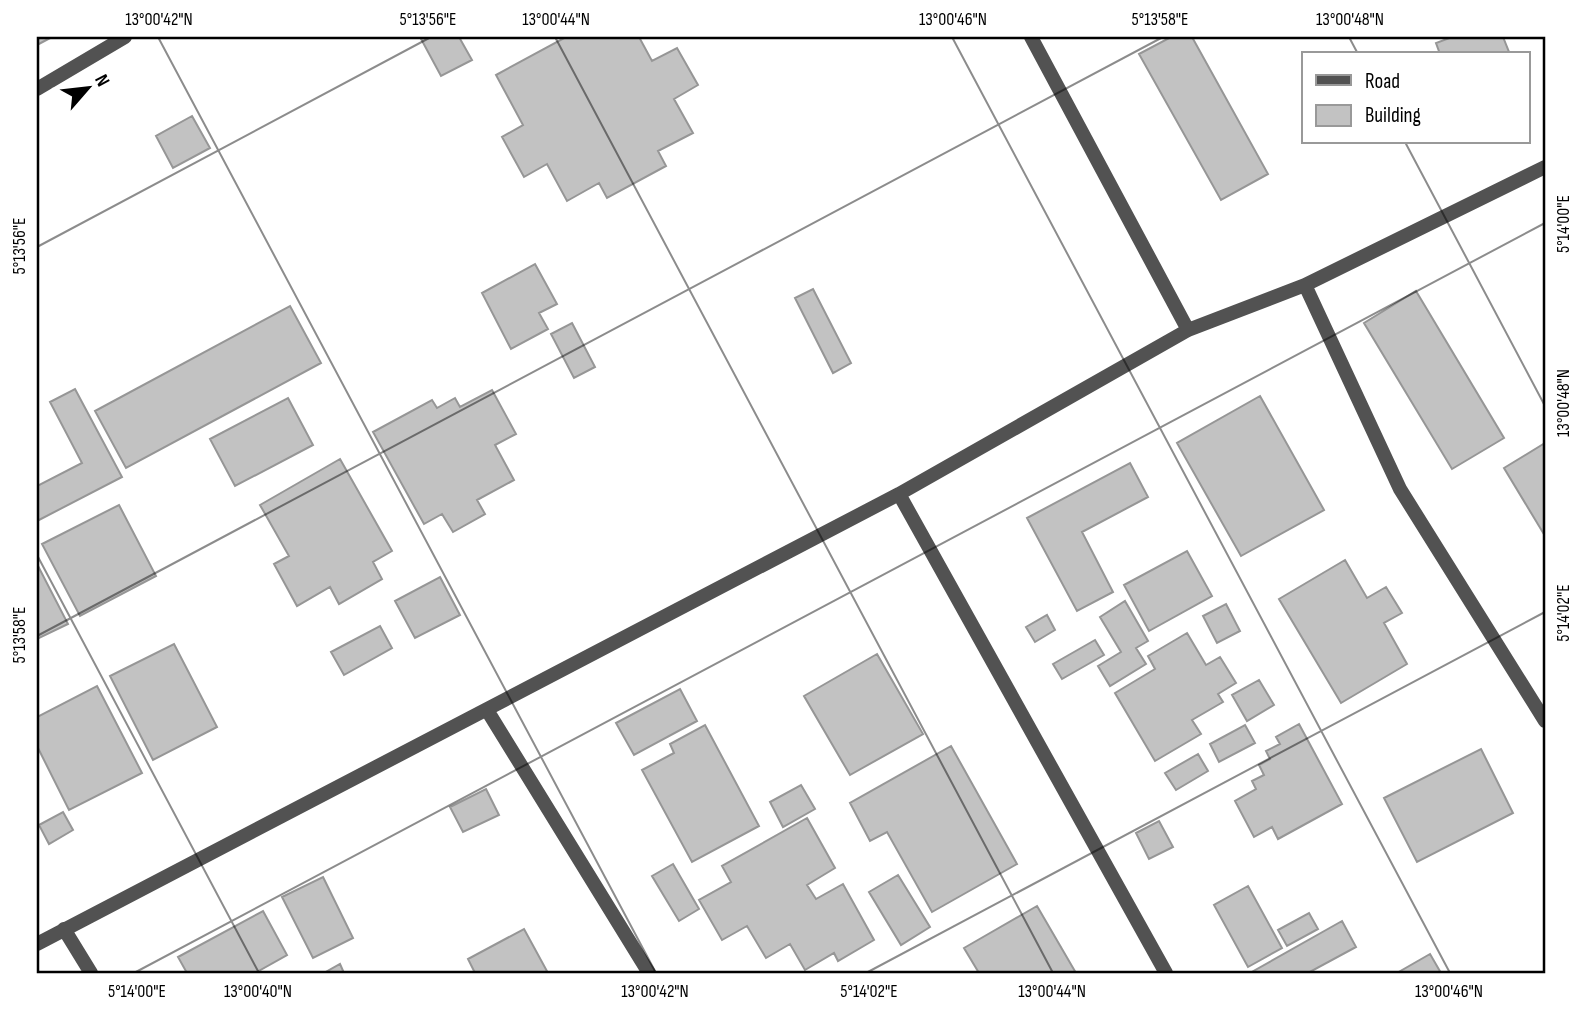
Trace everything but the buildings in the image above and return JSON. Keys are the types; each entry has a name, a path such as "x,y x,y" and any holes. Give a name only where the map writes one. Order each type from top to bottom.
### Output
{"street":[{"path":"37,89 125,37"},
{"path":"1031,37 1188,330"},
{"path":"37,944 899,494 1188,330 1305,285 1545,167"},
{"path":"1305,285 1400,489 1545,721"},
{"path":"899,494 1166,973"},
{"path":"487,710 649,973"},
{"path":"64,929 90,973"}]}
